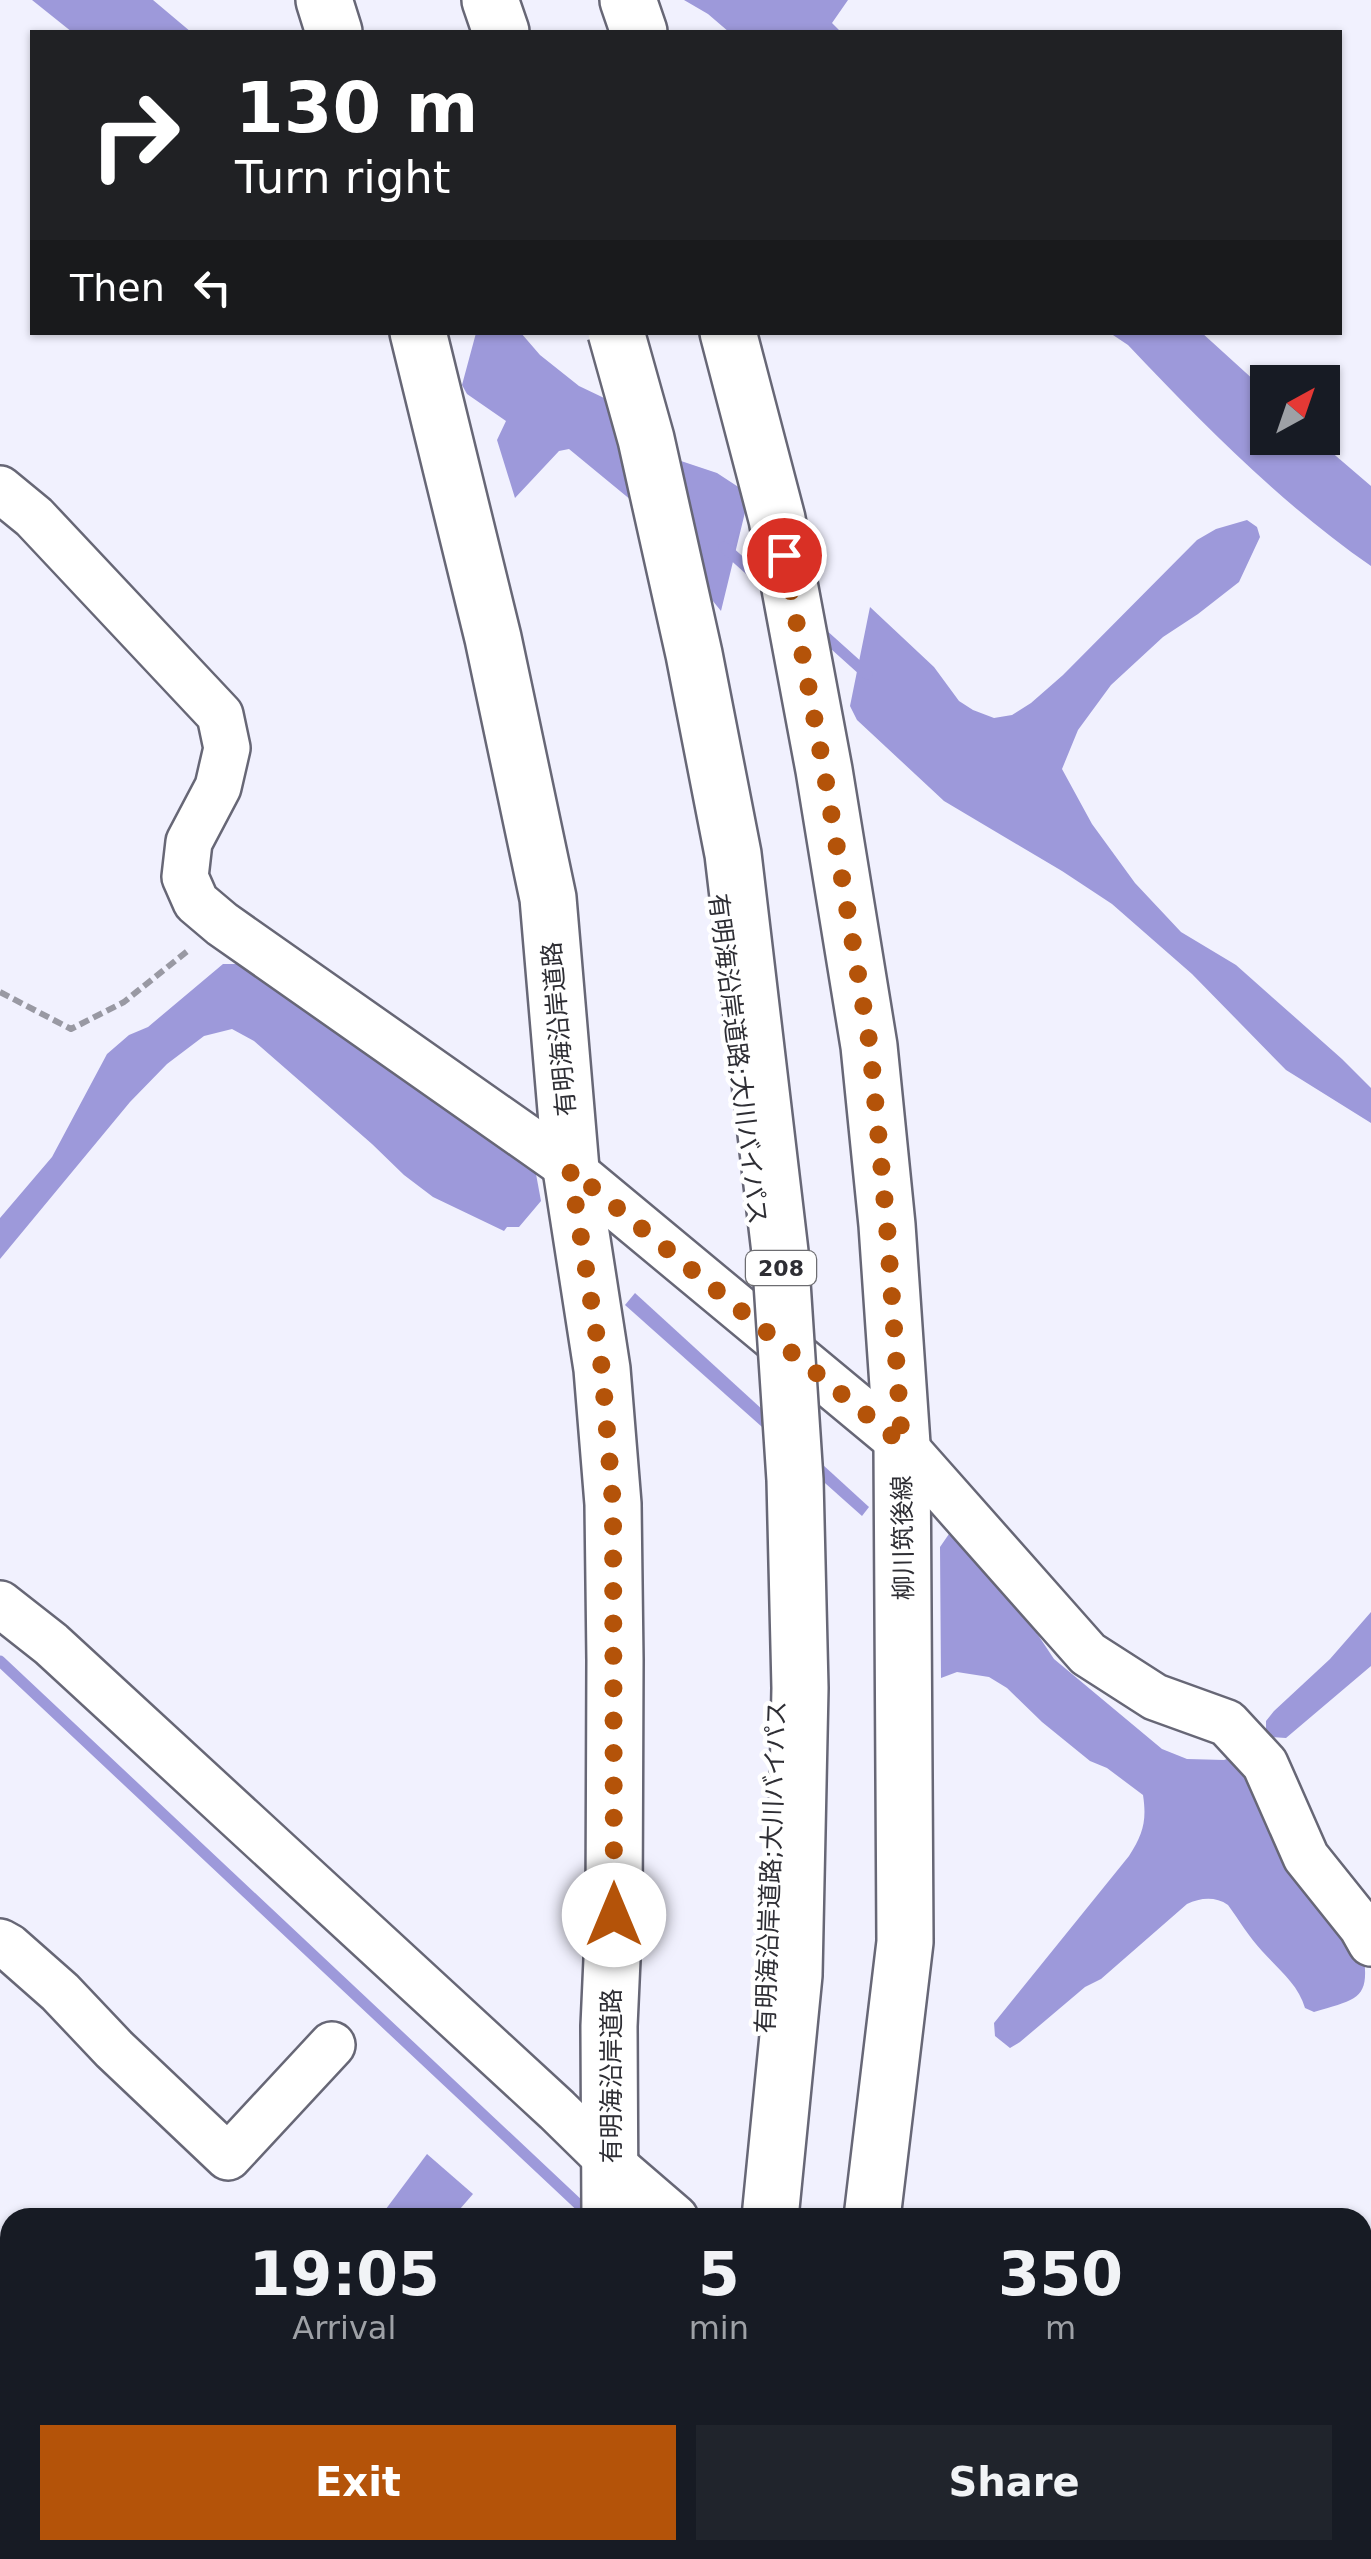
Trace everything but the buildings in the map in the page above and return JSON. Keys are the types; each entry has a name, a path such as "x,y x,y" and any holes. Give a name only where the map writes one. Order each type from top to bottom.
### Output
{"main road":[{"path":"324,0 333,30"},
{"path":"490,0 500,30"},
{"path":"514,0 525,30"},
{"path":"628,0 638,30"},
{"name":"有明海沿岸道路","path":"419,335 494,638 548,898 570,1169 602,1369 613,1504 615,1803 609,2026 610,2208"},
{"name":"有明海沿岸道路;大川バイパス","path":"594,335 673,656 712,857 762,1252 773,1478 776,1745 772,1972 749,2208"},
{"name":"有明海沿岸道路;大川バイパス","path":"617,335 646,438 734,854 780,1252 794,1480 800,1688 794,1975 771,2208"},
{"name":"柳川筑後線","path":"729,335 778,519 824,770 870,1046 887,1226 902,1444 906,1942 873,2208"}],"street":[{"path":"0,488 34,517 220,716 227,748 218,787 189,842 185,876 196,902 570,1169 902,1444 1088,1654 1155,1697 1228,1723 1265,1764 1306,1857 1371,1943"},
{"path":"0,1604 80,1670 663,2208"},
{"path":"0,1942 60,1992 228,2157 332,2045"}],"path":[{"path":"0,992 71,1029 124,1002 222,924"}],"shaded area":[{"path":"32,0 153,0 189,30 70,30"},
{"path":"684,0 848,0 832,23 839,30 727,30"},
{"path":"475,335 523,335 540,355 579,386 623,407 675,459 717,473 743,490 748,500 721,611 690,573 671,533 569,449 559,451 515,498 497,440 506,421 467,394 462,385"},
{"path":"1113,335 1204,335 1250,377 1250,455 1335,455 1371,486 1371,566 1305,516 1214,433 1128,345"},
{"path":"1247,520 1257,527 1260,537 1239,582 1163,637 1111,685 1078,730 1062,769 1092,824 1135,883 1181,932 1236,965 1371,1088 1371,1123 1286,1070 1192,974 1112,904 944,801 857,720 850,706 870,607 934,667 959,701 994,718 1012,715 1063,675 1197,540 1216,529"},
{"path":"223,964 241,964 531,1147 541,1201 519,1227 507,1227 504,1231 433,1197 254,1041 232,1029 204,1036 167,1064 130,1102 0,1259 0,1218 52,1157 107,1054 129,1035 148,1027"},
{"path":"635,1293 869,1507 862,1516 625,1305"},
{"path":"960,1518 1054,1659 1162,1749 1187,1759 1224,1760 1241,1754 1362,1944 1365,1976 1353,1999 1314,2012 1305,2008 1293,1984 1257,1946 1228,1905 1202,1899 1187,1904 1101,1979 1085,1987 1020,2042 1010,2048 995,2036 994,2023 1129,1856 1143,1827 1144,1804 1143,1795 1107,1768 1090,1761 1007,1688 989,1677 957,1672 941,1678 940,1547"},
{"path":"1371,1612 1371,1666 1286,1738 1271,1737 1266,1732 1266,1721 1274,1711 1330,1659"},
{"path":"427,2154 473,2194 461,2208 387,2208"}],"waterway":[{"path":"724,547 770,588"},
{"path":"818,630 867,674"},
{"path":"0,1661 582,2208"}],"route":[{"path":"614,1915 613,1504 602,1369 570,1169 902,1444 870,1046 784,555"}]}
